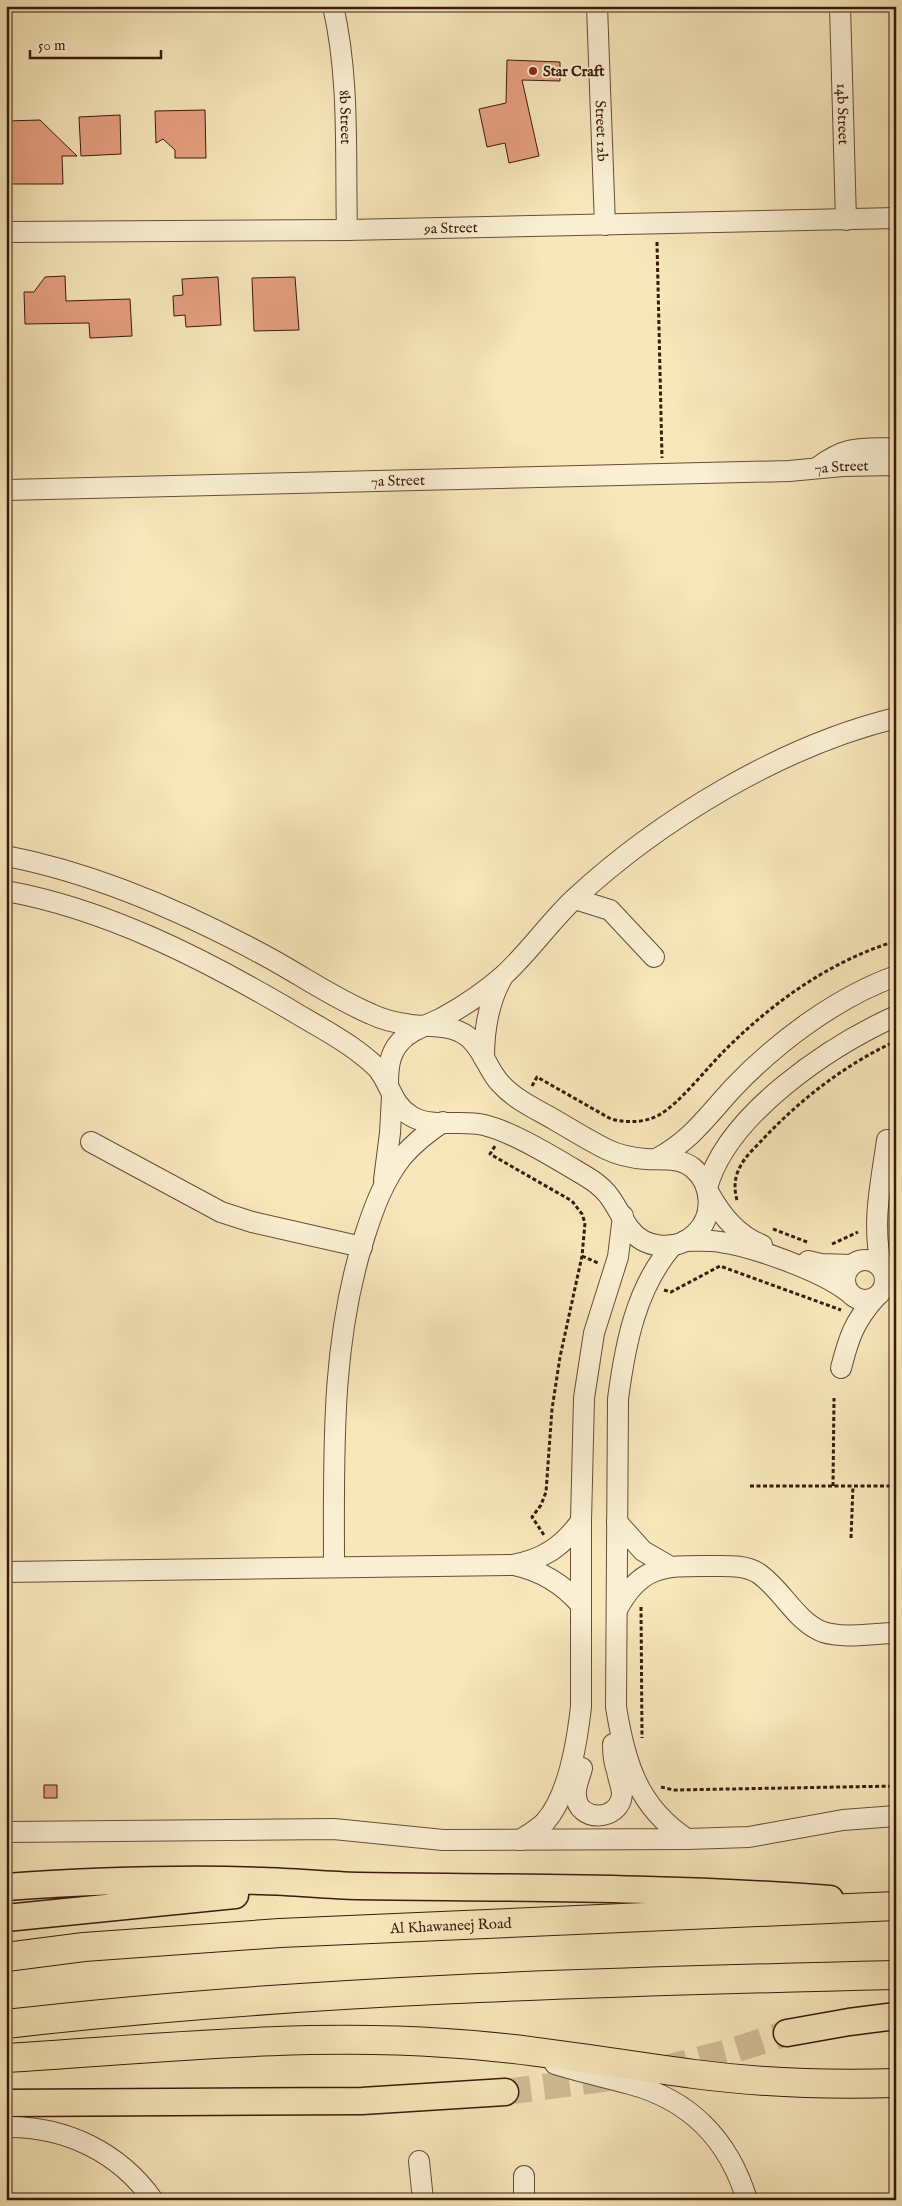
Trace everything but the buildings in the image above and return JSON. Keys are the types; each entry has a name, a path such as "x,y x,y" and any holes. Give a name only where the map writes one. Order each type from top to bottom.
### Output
{"highway":[{"name":"Al Khawaneej Road","path":"6,1957 84,1947 280,1933 896,1905"},
{"path":"6,2024 84,2015 433,1989 896,1975"},
{"path":"6,2058 300,2041 444,2042 516,2049 696,2074 756,2080 817,2083 896,2083"}],"main road":[{"path":"6,1887 78,1882 263,1881 355,1886 582,1889 809,1897 896,1905"},
{"path":"6,1918 160,1901 355,1886"},
{"path":"787,2033 896,2016"},
{"path":"6,2103 362,2101 505,2092"}],"street":[{"name":"8b Street","path":"333,6 342,62 347,230"},
{"name":"Street 12b","path":"597,6 605,225"},
{"name":"14b Street","path":"840,6 846,220"},
{"name":"9a Street","path":"6,232 347,230 896,218"},
{"path":"816,469 833,456 845,451 896,448"},
{"name":"7a Street","path":"6,490 789,471 896,465"},
{"name":"7a Street","path":"789,471 896,477"},
{"path":"484,1058 485,1032 490,1006 496,989 505,974 574,899 669,823 721,791 776,763 832,739 896,718"},
{"path":"6,856 62,870 153,902 236,940 372,1015 389,1021 454,1029 466,1036 476,1046 500,1083 511,1094 530,1106 610,1151 632,1158 669,1158 681,1161 701,1177 721,1214 757,1243 830,1279 860,1300 868,1301 883,1295"},
{"path":"6,890 52,902 140,932 250,986 351,1047 378,1069 401,1109 413,1118 427,1122 474,1122 505,1131 598,1185 608,1194 629,1227 648,1243 661,1246 679,1243 721,1242 821,1264 852,1264 866,1260 878,1264 887,1274"},
{"path":"574,899 610,910 654,957"},
{"path":"334,1567 335,1398 344,1322 362,1247 383,1186 390,1133 388,1070 396,1048 411,1032 458,1008 505,974"},
{"path":"656,1159 685,1141 760,1062 801,1029 845,1000 896,976"},
{"path":"623,1216 621,1244 603,1302 588,1366 583,1415 581,1707 585,1739 584,1756 576,1797 579,1806 586,1813 596,1816 605,1816 614,1811 620,1803 622,1793 614,1753 618,1399 628,1340 647,1283 658,1263 679,1243 702,1226 709,1204 708,1190 711,1174 724,1148 764,1104 797,1075 833,1049 896,1016"},
{"path":"383,1186 402,1157 443,1122"},
{"path":"841,1368 850,1335 861,1316 883,1295 887,1274 877,1247 873,1229 887,1140"},
{"path":"91,1142 221,1212 252,1222 362,1247"},
{"path":"850,1335 850,1313 844,1277 873,1229"},
{"path":"512,1565 534,1560 554,1550 581,1521"},
{"path":"618,1522 643,1551 669,1566"},
{"path":"6,1572 512,1565 527,1568 554,1580 581,1605"},
{"path":"617,1610 623,1598 641,1578 669,1566 741,1567 750,1569 766,1580 808,1623 823,1631 839,1634 896,1633"},
{"path":"520,1840 545,1822 560,1796 576,1744 581,1707"},
{"path":"616,1707 624,1749 640,1789 647,1802 665,1823 687,1839"},
{"path":"6,1832 334,1828 443,1840 687,1839 749,1837 843,1820 896,1816"},
{"path":"516,2049 572,2069 630,2084 665,2096 696,2117 722,2144 740,2176 747,2200"},
{"path":"6,2127 42,2128 68,2135 92,2145 114,2159 134,2176 153,2200"},
{"path":"419,2161 423,2200"},
{"path":"524,2176 524,2200"}],"path":[{"path":"656,224 662,474"},
{"path":"730,1222 742,1210 737,1202 734,1184 736,1174 746,1158 806,1098 862,1059 896,1041"},
{"path":"772,1228 816,1245"},
{"path":"825,1245 843,1241 858,1232 873,1229"},
{"path":"720,1266 721,1242"},
{"path":"582,1256 614,1270"},
{"path":"647,1283 671,1292 720,1266 850,1313"},
{"path":"833,1486 834,1398"},
{"path":"750,1486 896,1486"},
{"path":"851,1538 853,1486"},
{"path":"641,1578 642,1740"},
{"path":"654,1782 667,1789 674,1790 896,1786"}],"tunnel":[{"path":"662,2069 732,2051 787,2033"},
{"path":"505,2092 619,2077"}],"place":[{"name":"Star Craft","path":"533,71"}]}
